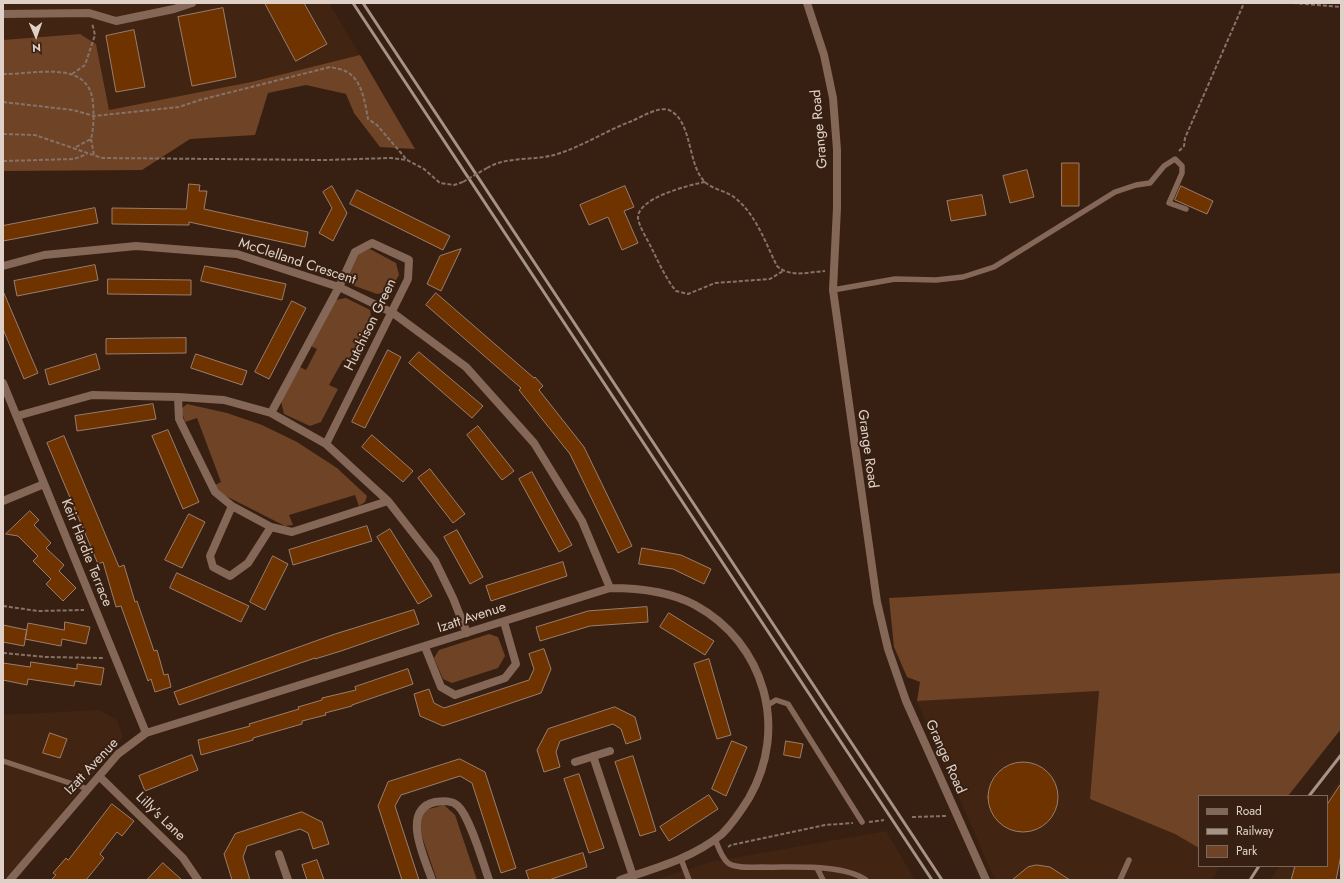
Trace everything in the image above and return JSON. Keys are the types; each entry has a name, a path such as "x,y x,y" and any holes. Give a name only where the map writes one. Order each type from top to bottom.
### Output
{"street":[{"path":"3,14 89,12 116,21 174,9 192,3"},
{"name":"Grange Road","path":"807,3 824,55 833,98 837,150 837,208 833,290 876,594 888,649 906,701 986,880"},
{"name":"Hutchison Green","path":"270,413 339,287 355,252 372,243 409,260 408,279 393,313 326,444"},
{"name":"McClelland Crescent","path":"3,266 44,255 136,246 237,254 339,287 393,313 466,367 534,443 582,521 610,588"},
{"name":"Keir Hardie Terrace","path":"3,383 146,733"},
{"path":"16,416 92,395 178,397 224,400 270,413 326,444 388,501 435,561 453,598 467,633"},
{"path":"178,397 179,419 215,492 232,506 271,527 292,532 388,501"},
{"path":"3,501 44,484"},
{"path":"232,506 210,556 213,567 230,576 248,563 271,527"},
{"name":"Izatt Avenue","path":"10,880 88,788 100,777 118,754 146,733 610,588 638,588 666,594 695,604 737,637 751,658 761,679 768,705 768,726 763,768 754,790 739,815 715,839 703,848 681,859 620,880"},
{"path":"425,647 441,688 455,695 505,678 516,664 504,622"},
{"path":"575,762 610,751"},
{"path":"593,756 633,876"},
{"name":"Lilly's Lane","path":"100,777 183,858 198,880"},
{"path":"432,880 416,834 417,822 422,810 433,803 447,800 458,806 466,818 489,880"},
{"path":"279,854 288,880"}],"lane":[{"path":"833,290 895,279 936,280 963,277 994,267 1115,192 1136,185 1150,183 1164,166 1175,159 1182,166 1182,173 1168,203 1186,209"},
{"path":"768,705 776,700 788,704 862,822"},
{"path":"3,761 88,788"},
{"path":"715,839 721,853 729,863 744,867 817,868 838,870 866,880"},
{"path":"681,859 689,880"},
{"path":"1120,880 1129,860"},
{"path":"817,868 823,880"}],"path":[{"path":"1175,159 1180,149 1184,146 1185,138 1237,16 1244,3"},
{"path":"1293,3 1341,7"},
{"path":"72,74 85,65 95,35 89,12"},
{"path":"3,102 73,110 94,116 179,107 200,100 330,67 346,71 356,78 364,101 368,119 377,125 407,160"},
{"path":"3,74 63,72 72,74 87,82 92,96 95,126 91,139 95,156"},
{"path":"3,134 35,135 102,158 186,160 325,160 391,158 407,160 424,169 440,183 454,185 463,182 502,161 530,160 573,149 627,122 659,110 668,110 678,118 685,130 695,163 705,182 734,197 752,216 777,266 789,274 833,270"},
{"path":"73,148 91,139"},
{"path":"3,161 74,159 88,154"},
{"path":"705,182 648,201 640,212 638,218 664,274 676,291 688,294 715,283 770,279 783,271"},
{"path":"3,606 38,611 96,610"},
{"path":"3,653 46,657 115,658"},
{"path":"912,817 937,815 946,816 949,818"},
{"path":"721,853 731,845 825,825 884,820"}],"shaded area":[{"path":"3,3 329,3 360,55 251,82 109,110 96,44 80,34 3,40"},
{"path":"1099,691 1090,799 1175,834 1198,847 1198,867 1219,867 1213,880 995,880 917,701"},
{"path":"99,710 117,720 123,737 7,880 3,880 3,715"},
{"path":"1341,779 1341,880 1270,880 1278,867 1328,867 1328,797"},
{"path":"886,831 915,880 655,880 711,862"}],"green space":[{"path":"80,34 96,44 109,110 251,82 360,55 415,149 380,147 354,113 346,94 306,85 268,93 255,135 190,139 142,170 3,171 3,40"},
{"path":"370,249 396,263 399,275 389,292 377,294 352,285 348,275 357,254"},
{"path":"346,298 370,310 372,324 352,364 343,360 329,385 338,389 321,422 310,426 284,414 281,401 300,367 306,370 317,349 311,346 335,300"},
{"path":"187,404 227,413 262,425 297,442 337,468 367,496 365,502 359,506 355,495 289,515 293,525 285,526 218,492 215,485 221,482 197,418 185,422 181,409"},
{"path":"1341,573 1341,729 1289,795 1198,795 1198,847 1175,834 1090,799 1099,691 917,701 920,682 907,677 894,647 889,598"},
{"path":"489,634 498,637 505,656 498,668 452,683 443,679 434,658 439,650"},
{"path":"444,805 455,815 477,880 437,880 418,825 425,810"}],"building":[{"path":"265,3 304,3 327,44 296,61"},
{"path":"223,8 236,77 192,86 178,17"},
{"path":"134,30 145,87 116,92 106,36"},
{"path":"1062,163 1079,163 1079,206 1062,206"},
{"path":"1027,170 1034,197 1010,203 1003,176"},
{"path":"189,184 200,185 199,191 207,191 204,209 308,232 305,247 189,222 189,225 112,224 112,208 186,209"},
{"path":"332,186 347,213 333,241 319,233 332,208 323,192"},
{"path":"625,186 634,207 624,211 638,243 622,250 608,217 589,225 580,205"},
{"path":"1181,186 1213,201 1207,214 1175,200"},
{"path":"357,190 450,236 443,250 350,204"},
{"path":"982,195 986,215 951,221 947,201"},
{"path":"95,208 98,223 3,241 3,226"},
{"path":"461,249 441,291 427,284 440,256"},
{"path":"95,265 98,280 17,296 14,281"},
{"path":"205,266 286,284 282,300 201,281"},
{"path":"108,279 191,280 191,295 108,294"},
{"path":"3,291 38,373 24,379 3,329"},
{"path":"436,293 534,378 535,377 543,386 539,390 584,447 632,546 618,553 570,454 519,390 521,388 426,305"},
{"path":"292,301 306,308 269,379 255,372"},
{"path":"186,338 186,353 106,354 106,339"},
{"path":"388,350 401,357 365,428 352,422"},
{"path":"419,352 483,406 472,418 409,363"},
{"path":"96,354 100,369 49,385 45,370"},
{"path":"196,354 247,371 242,385 191,368"},
{"path":"153,404 156,419 77,431 75,416"},
{"path":"478,426 514,471 502,480 467,435"},
{"path":"168,430 199,502 183,509 152,436"},
{"path":"372,435 413,471 403,482 362,447"},
{"path":"64,436 119,567 124,565 135,602 137,601 154,651 157,650 164,675 168,674 171,687 155,692 151,679 148,681 121,606 116,607 103,562 98,564 47,443"},
{"path":"430,469 465,514 453,523 418,478"},
{"path":"532,472 572,545 559,552 519,479"},
{"path":"30,511 39,520 34,525 51,543 46,548 64,565 59,571 76,588 63,601 46,584 51,579 33,561 38,556 18,536 6,534"},
{"path":"189,514 205,522 182,568 165,560"},
{"path":"367,526 372,541 293,565 289,550"},
{"path":"390,529 432,596 418,604 377,537"},
{"path":"457,530 483,577 470,584 444,537"},
{"path":"642,548 681,555 711,569 704,584 673,569 639,564"},
{"path":"273,556 288,564 265,610 250,602"},
{"path":"563,562 567,576 491,601 486,586"},
{"path":"177,573 249,606 241,622 170,588"},
{"path":"647,607 648,622 590,626 540,641 536,627 588,611"},
{"path":"414,610 419,624 341,651 315,658 179,705 174,692 335,634"},
{"path":"669,613 714,641 705,655 660,627"},
{"path":"65,622 90,627 86,644 62,639 61,646 25,639 28,623 64,630"},
{"path":"3,625 27,630 24,646 3,642"},
{"path":"544,649 551,669 541,693 443,726 420,716 414,694 429,689 434,703 444,708 529,680 534,669 529,654"},
{"path":"709,659 731,735 717,739 694,664"},
{"path":"31,662 77,669 77,664 104,668 101,685 75,681 74,686 28,679 27,685 3,680 3,663 30,667"},
{"path":"408,669 413,684 352,706 325,713 326,715 302,721 302,724 201,755 198,740 250,726 249,724 299,709 298,707 322,700 322,698 356,690 355,687"},
{"path":"615,707 635,717 641,739 626,744 621,729 613,724 560,741 556,752 560,767 544,772 537,750 548,729"},
{"path":"50,733 67,739 60,758 43,753"},
{"path":"732,741 747,747 726,796 712,789"},
{"path":"786,741 803,744 800,758 784,755"},
{"path":"192,755 198,770 145,791 139,776"},
{"path":"633,756 656,831 640,836 615,762"},
{"path":"460,759 485,772 516,868 501,873 472,783 460,776 401,795 395,806 419,880 402,880 378,806 388,782"},
{"path":"1023,762 1036,765 1048,772 1055,784 1058,797 1055,810 1048,822 1036,829 1023,832 1010,829 998,822 991,810 988,797 991,784 998,772 1010,765"},
{"path":"579,774 604,848 589,853 564,779"},
{"path":"1341,784 1341,855 1336,880 1291,880 1295,867 1328,867 1328,804"},
{"path":"709,795 718,809 669,841 660,827"},
{"path":"112,804 134,821 122,836 117,832 100,854 104,858 86,880 51,880 56,875 53,873 66,858 68,860"},
{"path":"302,812 322,822 329,844 313,849 308,833 300,829 247,846 243,857 250,880 232,880 224,854 235,834"},
{"path":"583,853 587,867 549,880 529,880 526,871"},
{"path":"317,860 324,880 307,880 302,865"},
{"path":"163,863 182,880 147,880"},
{"path":"1037,865 1050,867 1070,880 1012,880 1028,867"}],"railway":[{"path":"353,3 932,880"},
{"path":"363,3 942,880"},
{"path":"1310,795 1341,755"},
{"path":"1250,880 1258,867"}]}
